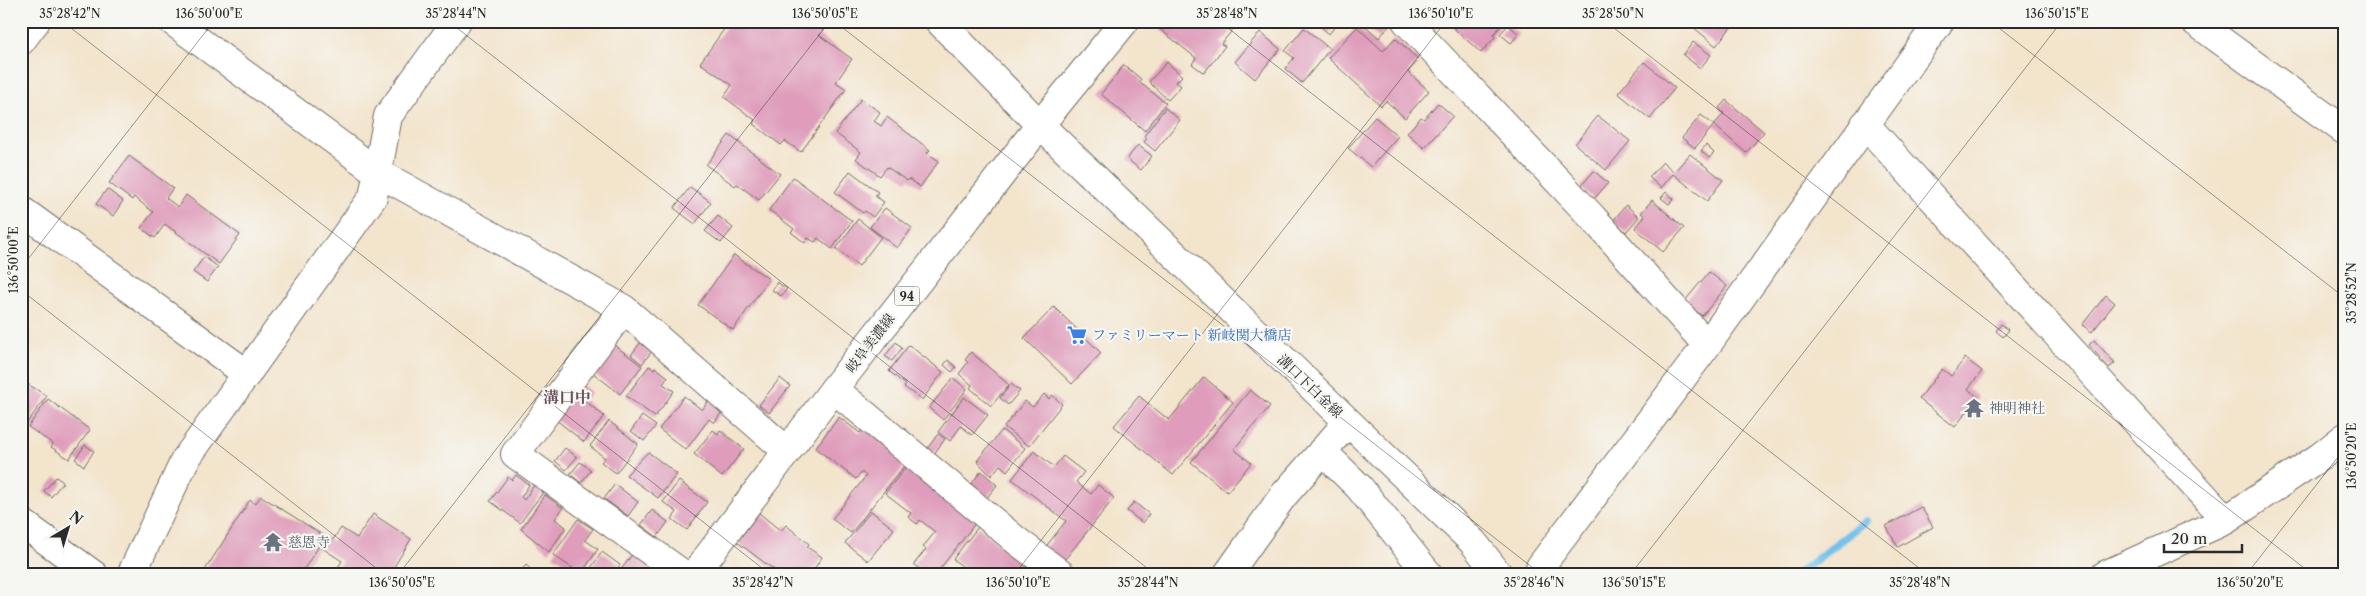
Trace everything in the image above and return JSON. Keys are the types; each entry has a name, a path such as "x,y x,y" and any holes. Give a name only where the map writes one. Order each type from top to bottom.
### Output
{"street":[{"path":"21,41 36,21"},
{"path":"172,21 377,172 624,309 787,451"},
{"path":"131,575 184,460 374,197 388,116 457,21"},
{"name":"溝口下白金線","path":"939,21 1040,125 1472,542 1499,575"},
{"name":"岐阜美濃線","path":"694,575 787,451 1040,125 1125,21"},
{"path":"1406,21 1593,218 1707,345"},
{"path":"1546,575 1540,567 1707,345 1940,21"},
{"path":"2194,21 2345,131"},
{"path":"1865,124 2226,520"},
{"path":"21,210 247,374"},
{"path":"624,309 514,454 684,575"},
{"path":"834,390 1016,541 1062,575"},
{"path":"1227,575 1283,496 1348,422"},
{"path":"2105,575 2226,520 2321,456 2345,437"},
{"path":"1322,450 1359,487 1429,575"},
{"path":"21,522 94,575"}],"building":[{"path":"730,21 829,21 819,35 852,59 836,82 846,89 801,152 785,141 781,145 753,124 755,120 724,97 732,85 700,63"},
{"path":"1160,21 1226,21 1234,28 1221,44 1225,46 1204,73 1192,64 1196,58 1156,26"},
{"path":"1314,21 1339,21 1329,34"},
{"path":"1360,21 1393,21 1379,38"},
{"path":"1446,21 1493,21 1500,27 1493,35 1495,37 1481,53"},
{"path":"1686,21 1725,21 1731,27 1716,46"},
{"path":"1508,25 1519,34 1511,43 1500,34"},
{"path":"1357,27 1383,51 1395,38 1419,60 1408,72 1429,91 1405,118 1386,101 1381,106 1328,58"},
{"path":"1304,28 1330,49 1302,83 1285,69 1294,58 1285,51"},
{"path":"1260,32 1280,49 1255,79 1235,62"},
{"path":"1693,42 1711,55 1700,68 1683,55"},
{"path":"1167,62 1182,76 1176,82 1181,86 1168,100 1149,82"},
{"path":"1644,62 1675,88 1650,119 1618,93"},
{"path":"1124,65 1141,79 1139,82 1166,103 1145,131 1101,94"},
{"path":"861,99 880,112 874,121 881,126 887,117 930,150 927,153 939,161 920,187 909,179 907,181 887,167 880,176 856,159 861,152 835,133"},
{"path":"1726,100 1764,132 1746,153 1714,125 1724,113 1719,108"},
{"path":"1438,103 1453,116 1424,148 1407,133 1421,117 1424,119"},
{"path":"1165,108 1180,120 1155,151 1144,142 1147,138 1144,136"},
{"path":"1701,115 1714,125 1695,148 1682,138"},
{"path":"1598,116 1630,141 1606,170 1575,144"},
{"path":"1375,117 1398,136 1371,167 1348,148"},
{"path":"729,135 780,174 759,200 737,184 735,186 706,165"},
{"path":"1138,145 1152,156 1141,170 1127,159"},
{"path":"1706,145 1714,153 1709,158 1701,151"},
{"path":"1690,154 1723,180 1707,201 1673,174 1661,188 1649,177 1663,162 1674,172"},
{"path":"129,156 173,188 166,198 178,207 186,195 240,235 219,264 165,224 155,238 141,228 153,212 134,197 132,200 109,183"},
{"path":"850,171 878,192 875,196 884,202 873,217 865,211 863,213 835,192"},
{"path":"1594,171 1608,183 1594,199 1580,187"},
{"path":"793,177 852,221 832,249 818,238 815,242 808,238 805,243 791,232 794,229 769,210"},
{"path":"690,187 711,202 695,224 674,208"},
{"path":"107,189 123,201 113,216 96,204"},
{"path":"1666,192 1674,199 1669,204 1661,198"},
{"path":"1652,200 1684,228 1663,252 1635,228 1645,216 1641,213"},
{"path":"1626,205 1639,217 1626,232 1613,221"},
{"path":"885,208 912,228 897,248 870,227"},
{"path":"718,216 733,228 721,243 705,231"},
{"path":"858,219 881,237 859,266 836,249"},
{"path":"734,255 769,279 733,330 698,305"},
{"path":"204,257 218,267 207,282 193,272"},
{"path":"1709,272 1727,286 1702,316 1684,302"},
{"path":"777,282 787,289 781,296 772,290"},
{"path":"2106,295 2115,303 2092,332 2082,325"},
{"path":"1054,307 1101,353 1072,384 1024,338"},
{"path":"2001,324 2009,330 2003,337 1996,331"},
{"path":"2094,340 2115,363 2109,368 2089,345"},
{"path":"641,342 652,351 642,364 631,355"},
{"path":"896,342 902,348 892,361 885,356"},
{"path":"613,344 642,366 620,394 592,372"},
{"path":"909,345 943,372 922,400 904,387 906,385 889,371"},
{"path":"971,352 1009,385 991,406 970,388 972,385 959,374 968,362 965,360"},
{"path":"1965,358 1982,371 1968,389 1978,397 1955,427 1919,399 1942,369 1951,376"},
{"path":"948,360 956,367 952,372 944,365"},
{"path":"649,366 654,369 655,367 668,377 663,384 674,391 655,417 626,396"},
{"path":"1204,377 1233,402 1173,475 1114,426 1139,396 1169,420"},
{"path":"780,378 790,386 769,413 759,405"},
{"path":"953,378 967,389 943,420 929,408"},
{"path":"21,380 47,396 26,424 21,421"},
{"path":"1011,384 1020,391 1008,405 1000,398"},
{"path":"581,385 591,392 586,398 577,391"},
{"path":"1250,390 1270,406 1234,449 1251,463 1227,492 1191,462"},
{"path":"575,393 604,416 584,442 555,419"},
{"path":"1044,394 1049,399 1052,395 1062,404 1029,446 1004,427 1025,401 1033,407"},
{"path":"684,396 702,410 710,399 724,409 714,423 709,419 686,450 659,429"},
{"path":"964,397 988,415 972,435 961,426 950,441 938,432"},
{"path":"48,399 90,430 69,459 51,447 53,444 28,427"},
{"path":"642,416 656,426 644,441 631,431"},
{"path":"839,417 860,433 864,426 909,460 851,533 832,519 866,476 862,472 856,479 815,448"},
{"path":"609,421 638,444 616,473 601,462 605,458 590,446"},
{"path":"713,430 718,434 720,430 744,449 722,477 694,454"},
{"path":"1002,430 1025,448 1007,471 1000,465 991,476 977,461"},
{"path":"938,434 945,439 934,454 927,449"},
{"path":"85,445 94,451 84,466 75,459"},
{"path":"565,448 577,457 566,470 555,461"},
{"path":"1034,451 1054,467 1063,456 1084,472 1076,482 1091,494 1098,485 1114,498 1062,563 1044,549 1066,521 1012,479"},
{"path":"648,452 677,474 658,498 626,475"},
{"path":"580,462 591,470 581,483 570,474"},
{"path":"907,466 977,521 935,575 927,575 914,564 926,549 923,547 935,532 920,520 917,524 908,517 911,513 885,493"},
{"path":"981,471 997,485 986,499 970,486"},
{"path":"516,475 529,485 521,497 524,500 535,484 544,491 520,523 490,501 508,477 512,480"},
{"path":"56,477 63,482 51,497 44,491"},
{"path":"679,481 707,502 687,530 672,519 677,512 663,502"},
{"path":"615,484 638,502 628,516 604,499"},
{"path":"545,495 563,508 555,519 566,527 549,552 521,529"},
{"path":"261,496 332,541 341,528 357,538 373,514 411,539 389,575 333,575 342,561 319,546 300,575 213,575 205,570 250,500 255,504"},
{"path":"1134,502 1149,514 1143,523 1127,511"},
{"path":"1921,507 1933,527 1898,547 1886,526"},
{"path":"652,510 668,522 657,537 641,525"},
{"path":"871,511 894,529 868,561 845,543"},
{"path":"759,513 781,531 786,525 809,544 807,547 822,557 810,575 781,575 737,542"},
{"path":"578,519 593,529 585,540 598,549 581,574 553,555"},
{"path":"978,527 1004,548 1045,575 973,575 953,559"},
{"path":"602,552 620,565 613,575 586,575"},
{"path":"634,552 665,575 625,575 620,571"},
{"path":"526,565 537,575 517,575"}],"waterway":[{"path":"1796,575 1866,521"}],"place":[{"name":"ファミリーマート 新岐関大橋店","path":"1077,335"},
{"name":"神明神社","path":"1974,408"},
{"name":"慈恩寺","path":"273,542"}],"district":[{"name":"溝口中","path":"567,397"}]}
